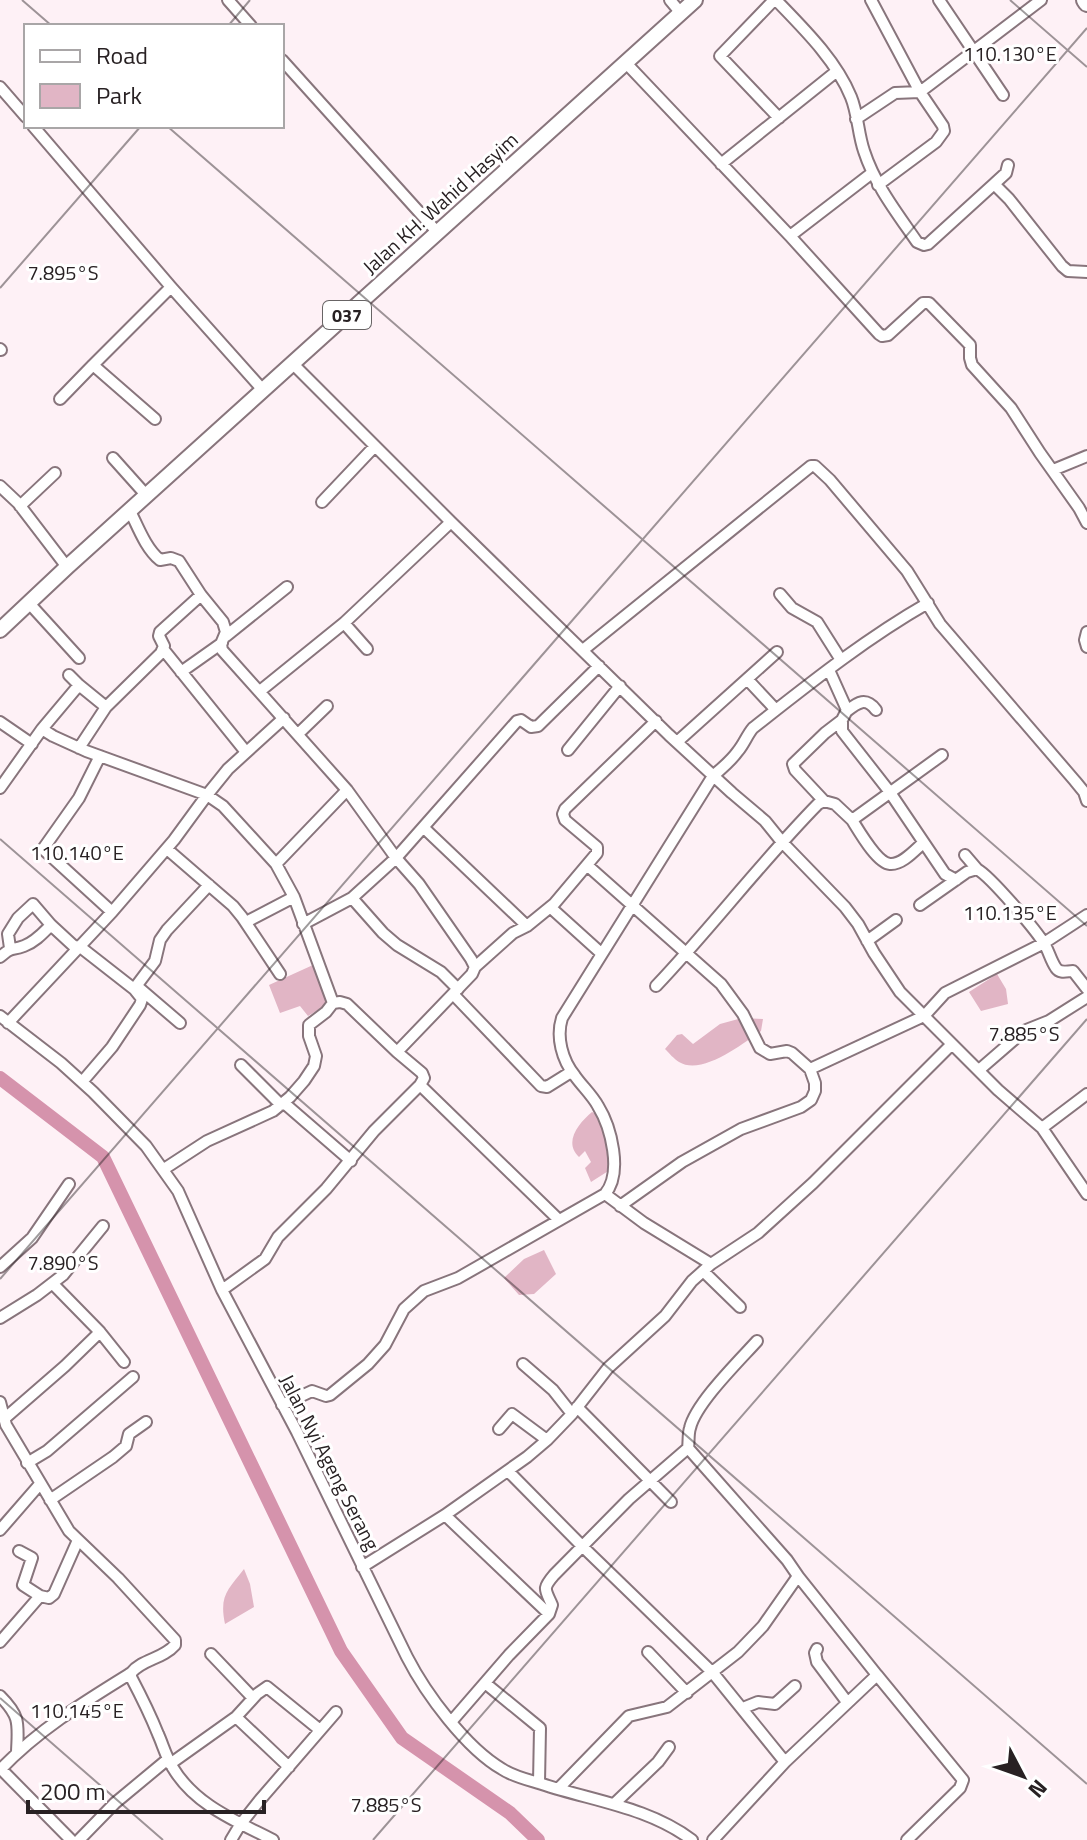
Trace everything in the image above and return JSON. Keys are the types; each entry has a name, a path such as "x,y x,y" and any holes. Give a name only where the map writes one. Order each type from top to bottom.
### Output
{"main road":[{"name":"Jalan KH. Wahid Hasyim","path":"0,630 695,0"}],"street":[{"path":"228,0 249,24"},
{"path":"670,0 680,12"},
{"path":"779,118 720,56 775,0 837,71 853,99 863,149 872,173 917,242 928,244 1006,173 1008,165"},
{"path":"871,0 944,131 936,142 878,185"},
{"path":"939,0 1003,95"},
{"path":"856,119 895,93 920,92 1041,0"},
{"path":"284,62 438,233"},
{"path":"625,62 882,336 894,331 923,303 929,303 970,345 970,358 975,369 1011,408 1087,523"},
{"path":"721,164 837,71"},
{"path":"0,87 24,115"},
{"path":"35,128 263,390"},
{"path":"790,236 872,173"},
{"path":"994,184 1062,266 1068,271 1087,272"},
{"path":"60,399 171,287"},
{"path":"293,364 451,522 586,648 599,666 677,742 765,821 845,907 900,992 952,1044 983,1067 998,1090 1042,1128 1087,1194"},
{"path":"93,365 155,419"},
{"path":"322,502 375,446"},
{"path":"1053,470 1087,456"},
{"path":"113,458 147,496"},
{"path":"586,648 811,466 820,469 907,571 940,624 1075,781 1087,801"},
{"path":"20,506 55,473"},
{"path":"0,486 20,506 67,567"},
{"path":"130,511 155,556 160,560 171,558 179,561 223,622 222,650 347,790 396,858 419,884 475,967"},
{"path":"260,691 344,623 451,522"},
{"path":"181,672 287,587"},
{"path":"780,594 792,608 817,622 841,660"},
{"path":"201,595 159,636 163,649 246,752"},
{"path":"28,602 79,658"},
{"path":"282,1405 312,1391 330,1395 368,1364 385,1345 404,1309 424,1291 458,1278 605,1194 610,1188 615,1160 606,1121 598,1105 565,1062 559,1028 562,1018 713,776 733,758 746,735 841,660 928,603"},
{"path":"344,623 367,649"},
{"path":"1087,632 1087,647"},
{"path":"79,748 106,707 163,649"},
{"path":"677,742 777,652"},
{"path":"303,924 352,898 424,828 517,721 521,720 531,727 538,726 599,666"},
{"path":"829,670 844,716 842,731 889,791 945,874 956,880"},
{"path":"69,675 106,707"},
{"path":"747,679 776,710"},
{"path":"0,788 42,729 79,685"},
{"path":"568,750 620,686"},
{"path":"876,710 869,702 855,704 792,766 824,801 835,804 852,820 875,853 887,863 902,860 923,843"},
{"path":"298,734 327,706"},
{"path":"4,1020 112,912 167,849 228,769 284,718"},
{"path":"397,1052 472,974 475,967 506,938 550,907 588,866 597,853 597,847 565,820 565,809 656,721"},
{"path":"0,722 32,744"},
{"path":"42,729 79,748 207,795 223,806 276,864 294,897 333,1003"},
{"path":"852,820 942,755"},
{"path":"100,756 79,798 43,849 112,912"},
{"path":"276,864 347,790"},
{"path":"656,986 782,842 824,801"},
{"path":"424,828 527,926"},
{"path":"167,849 233,906 280,974"},
{"path":"965,855 1044,943 1056,969 1060,972 1073,971 1087,989"},
{"path":"588,866 726,990 743,1014 760,1048 770,1054 787,1051 810,1069 815,1083 811,1100 801,1107 741,1129 682,1162 620,1206"},
{"path":"920,905 967,872 977,869"},
{"path":"136,987 155,961 160,940 209,885"},
{"path":"246,922 294,897"},
{"path":"352,898 397,945 441,972 541,1086 547,1087 571,1072"},
{"path":"10,948 8,934 18,918 33,904 51,925 78,948 136,987 180,1023"},
{"path":"550,907 602,954"},
{"path":"810,1069 924,1016 945,993 1044,943 1087,915"},
{"path":"867,941 896,920"},
{"path":"0,957 10,948 27,945 37,939 51,925"},
{"path":"82,1082 112,1047 140,1005 142,999 136,987"},
{"path":"983,1067 1024,1031 1049,1021 1087,997"},
{"path":"164,1169 207,1141 282,1104 314,1066 316,1056 309,1036 309,1025 333,1003 347,1004 422,1073 424,1078 420,1085 278,1237 265,1259 222,1290"},
{"name":"Jalan Nyi Ageng Serang","path":"4,1020 82,1082 146,1146 164,1169 178,1191 222,1290 420,1683 451,1722 501,1769 646,1815 692,1840"},
{"path":"362,1567 445,1515 547,1440 608,1368 665,1316 692,1281 758,1233 813,1183 952,1044"},
{"path":"241,1065 282,1104 351,1161"},
{"path":"420,1085 559,1220"},
{"path":"1042,1128 1087,1094"},
{"path":"0,1267 32,1238 69,1184"},
{"path":"605,1194 707,1268 740,1307"},
{"path":"0,1318 53,1284 103,1226"},
{"path":"53,1284 100,1332 124,1362"},
{"path":"3,1424 100,1332"},
{"path":"451,1722 549,1614 552,1605 545,1587 554,1575 629,1499 688,1448 694,1417 714,1389 757,1341"},
{"path":"523,1364 671,1502"},
{"path":"27,1463 60,1440 133,1377"},
{"path":"0,1402 3,1424 65,1526 175,1640 170,1651 136,1666 131,1673 66,1713 17,1752 1,1770 71,1840"},
{"path":"499,1429 512,1414 547,1440"},
{"path":"50,1500 113,1457 126,1446 129,1434 146,1422"},
{"path":"688,1448 787,1560 963,1780 960,1788 907,1840"},
{"path":"508,1471 713,1673 785,1762"},
{"path":"0,1530 40,1484"},
{"path":"445,1515 549,1614"},
{"path":"19,1551 32,1558 22,1583 40,1596 49,1598 54,1594 78,1540"},
{"path":"558,1789 629,1716 661,1710 713,1673 755,1636 798,1576"},
{"path":"0,1642 40,1596"},
{"path":"817,1649 817,1662 847,1702"},
{"path":"648,1652 687,1693"},
{"path":"211,1654 253,1698"},
{"path":"131,1673 169,1762 184,1783 227,1818 273,1840"},
{"path":"713,1840 785,1762 877,1675"},
{"path":"485,1683 540,1728 539,1783"},
{"path":"743,1708 762,1701 775,1704 795,1686"},
{"path":"79,1840 115,1803 236,1717 263,1689 270,1689 320,1730"},
{"path":"0,1696 16,1717 17,1752"},
{"path":"231,1840 240,1825 336,1712"},
{"path":"236,1717 289,1767"},
{"path":"614,1804 658,1762 669,1747"}],"green space":[{"path":"313,965 331,1002 308,1016 300,1006 280,1013 269,985"},
{"path":"997,974 1006,989 1008,1004 981,1011 969,992"},
{"path":"742,1018 763,1019 761,1031 710,1062 688,1065 677,1061 665,1049 677,1035 682,1034 693,1044 720,1024"},
{"path":"592,1112 602,1117 613,1168 591,1182 585,1168 591,1162 585,1151 579,1157 572,1145 578,1127"},
{"path":"544,1250 556,1274 534,1294 519,1295 504,1278 524,1259"},
{"path":"244,1569 254,1607 225,1624 224,1599"}],"waterway":[{"path":"0,1078 103,1157 341,1651 402,1738 510,1813 538,1840"}]}
